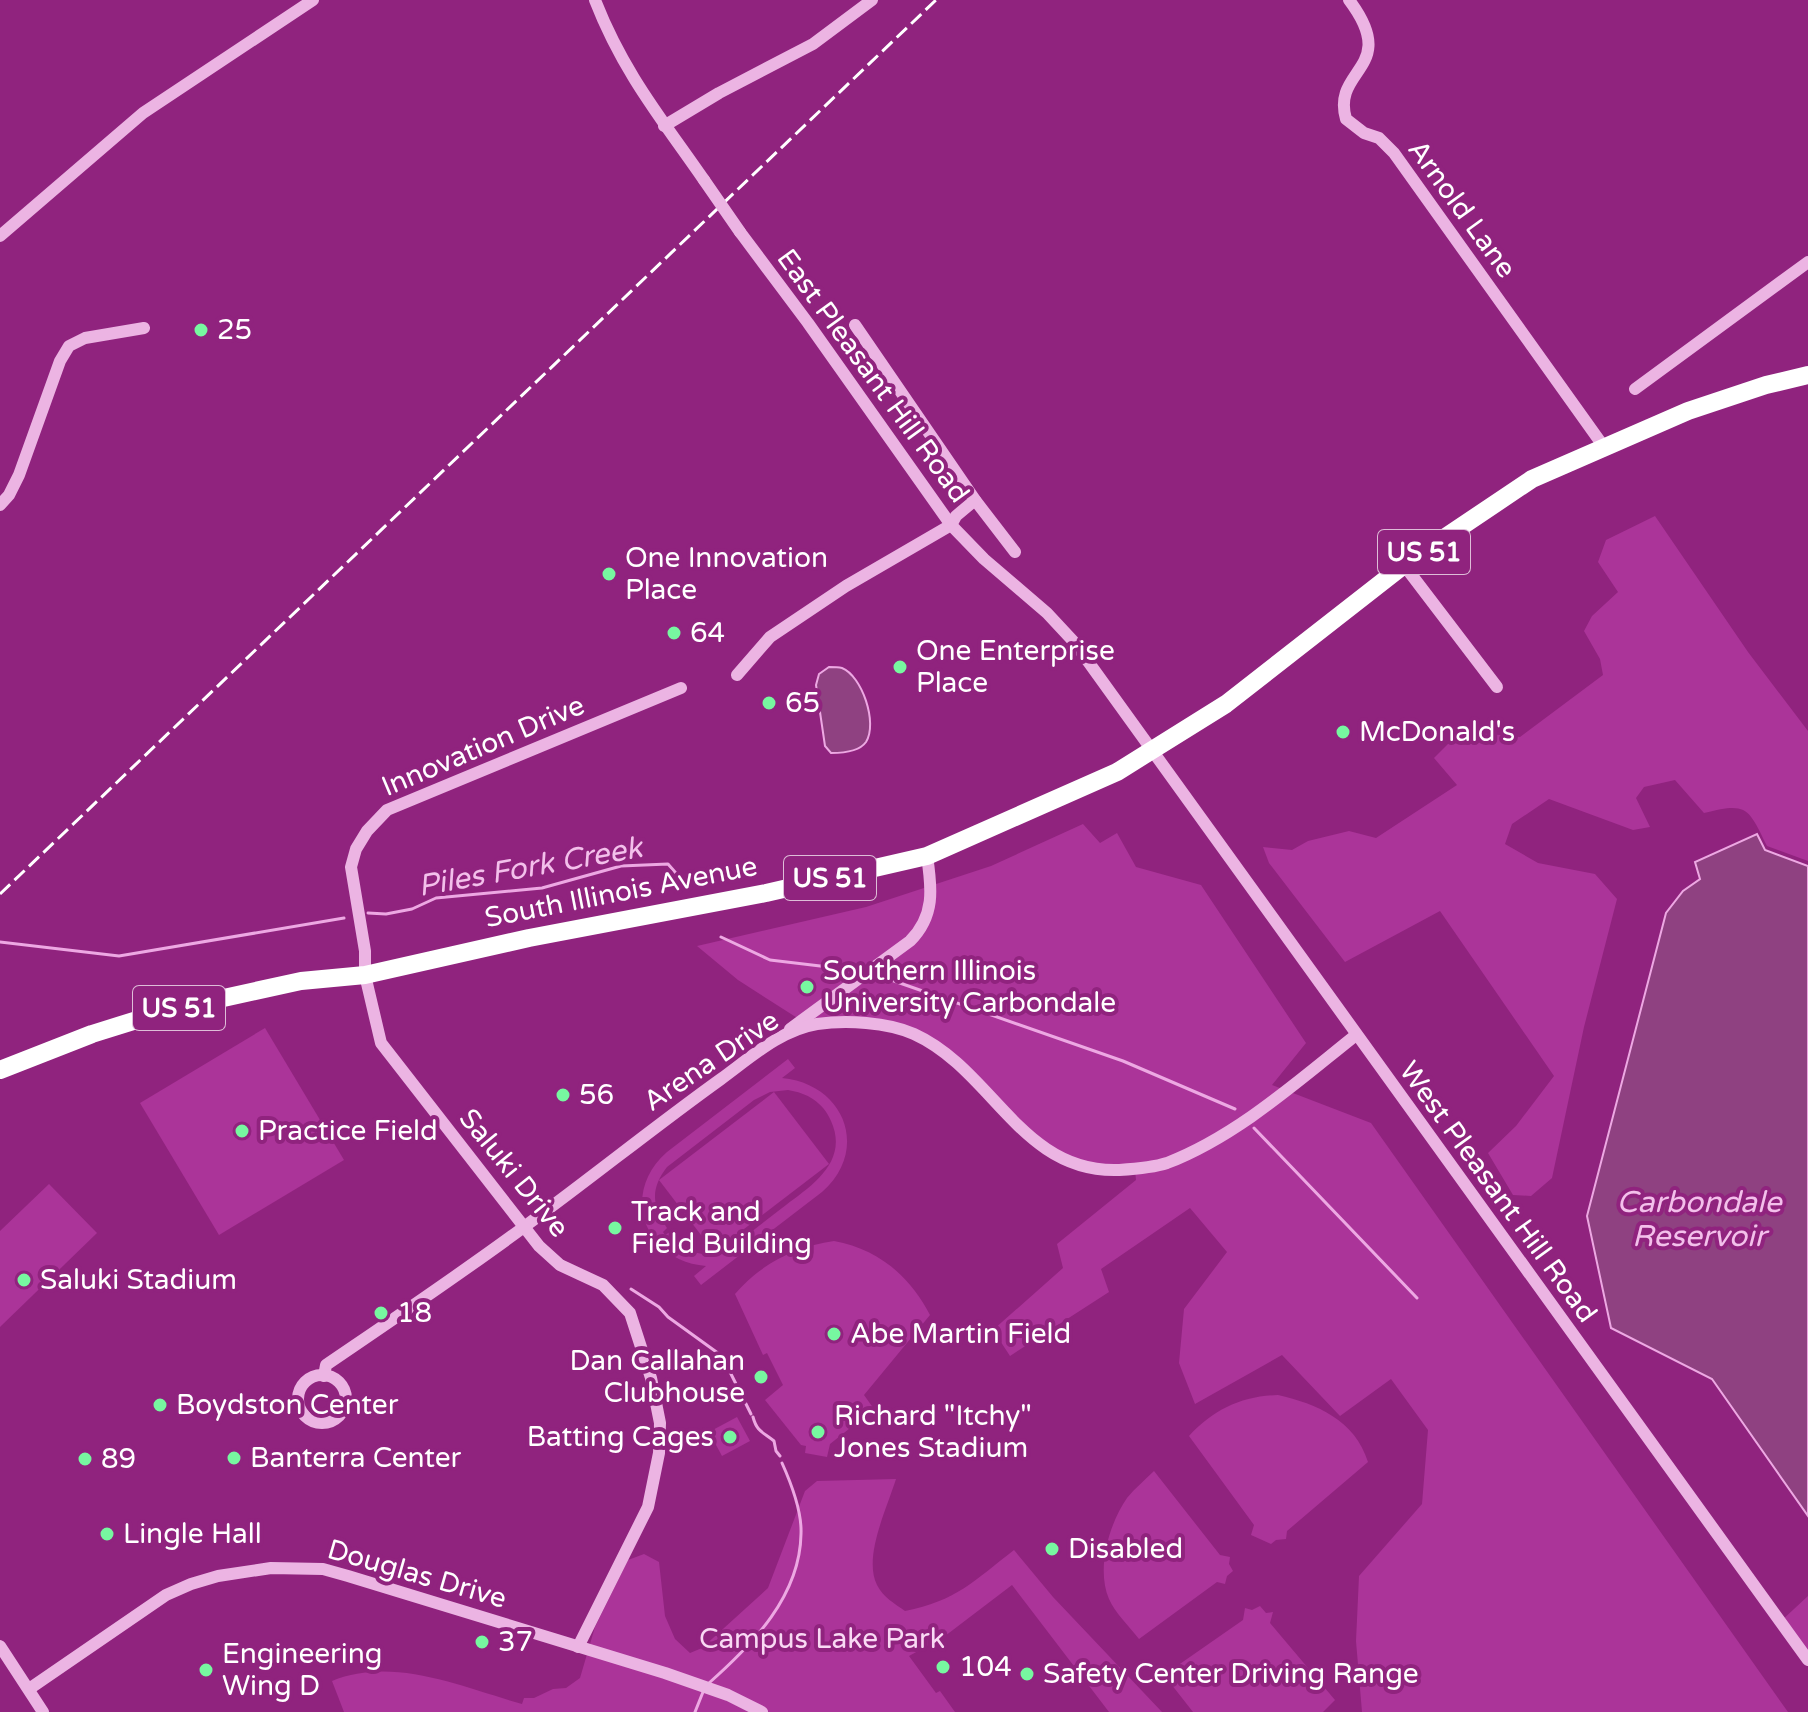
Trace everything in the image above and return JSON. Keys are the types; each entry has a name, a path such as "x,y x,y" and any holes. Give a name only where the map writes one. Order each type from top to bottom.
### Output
{"highway":[{"name":"South Illinois Avenue","path":"0,1070 92,1034 169,1010 301,981 365,975 529,938 766,893 927,856 1117,772 1226,704 1404,565 1532,479 1657,423 1732,396 1808,375"}],"street":[{"path":"0,236 143,113 313,0"},
{"name":"East Pleasant Hill Road","path":"595,0 622,61 664,126 951,525 984,559 1047,613 1074,642 1152,749"},
{"path":"664,126 813,44 872,0"},
{"name":"Arnold Lane","path":"1349,0 1365,27 1370,50 1346,92 1343,103 1346,119 1354,127 1379,138 1394,153 1604,447"},
{"path":"1635,389 1808,262"},
{"path":"855,325 975,500 1015,552"},
{"path":"0,505 19,475 60,361 69,346 85,338 144,328"},
{"path":"737,675 770,637 846,586 951,525 956,516 975,500"},
{"path":"1404,565 1497,687"},
{"name":"Innovation Drive","path":"365,975 365,951 351,867 356,849 367,831 387,810 681,688"},
{"name":"West Pleasant Hill Road","path":"1152,749 1808,1660"},
{"path":"778,1038 910,941 921,929 931,904 927,856"},
{"name":"Saluki Drive","path":"365,975 381,1043 523,1228 560,1265 603,1285 630,1313 648,1367 660,1423 659,1453 648,1507 578,1647"},
{"name":"Arena Drive","path":"324,1376 326,1365 523,1228 778,1038 815,1025 886,1026 914,1034 944,1053 982,1086 1035,1142 1067,1161 1099,1171 1166,1163 1217,1137 1280,1095 1356,1035"},
{"name":"Arena Drive","path":"324,1376 333,1378 344,1389 345,1408 333,1421 316,1423 303,1415 297,1402 298,1394 308,1379 324,1376"},
{"name":"Douglas Drive","path":"29,1689 166,1595 218,1576 271,1568 323,1569 723,1693 762,1712"},
{"path":"0,1646 43,1712"}],"green space":[{"path":"1655,516 1748,652 1808,731 1808,861 1767,846 1750,816 1738,808 1704,813 1675,780 1644,787 1636,798 1650,827 1633,830 1549,799 1512,824 1505,844 1538,863 1595,874 1617,899 1584,1027 1552,1178 1531,1196 1513,1195 1488,1153 1516,1126 1554,1076 1440,911 1345,962 1269,863 1263,847 1292,850 1308,841 1349,831 1376,838 1457,785 1434,758 1453,739 1479,733 1520,737 1603,675 1600,659 1584,631 1592,616 1618,592 1598,562 1606,540"},
{"path":"1083,824 1100,843 1117,833 1136,867 1201,885 1306,1043 1272,1085 1371,1123 1788,1712 1362,1712 1356,1641 1359,1576 1422,1504 1428,1430 1391,1379 1340,1416 1282,1355 1195,1404 1179,1363 1184,1309 1227,1252 1190,1208 1101,1269 1109,1292 1010,1356 993,1330 1063,1268 1057,1244 1136,1180 1135,1170 1067,1161 982,1086 914,1034 802,1021 738,980 697,946 866,907 991,866"},
{"name":"Practice Field","path":"265,1028 344,1160 219,1235 140,1103"},
{"path":"788,1059 795,1068 782,1078 804,1083 822,1092 844,1122 847,1139 845,1157 837,1175 822,1192 701,1285 694,1276 706,1266 667,1252 654,1239 646,1223 642,1205 644,1187 652,1169 667,1152","holes":["795,1091 808,1096 824,1109 835,1135 832,1160 817,1180 726,1249 700,1254 685,1247 670,1232 665,1235 663,1232 667,1228 658,1212 655,1198 658,1183 667,1167 754,1100 770,1092"]},
{"path":"774,1092 829,1164 714,1252 659,1180"},
{"name":"Saluki Stadium","path":"49,1184 97,1233 0,1327 0,1231"},
{"name":"Abe Martin Field","path":"834,1241 865,1250 891,1266 913,1288 930,1315 864,1395 874,1409 830,1444 827,1457 805,1453 806,1446 801,1445 765,1400 783,1385 767,1353 763,1355 735,1294 756,1273 780,1258 805,1247"},
{"path":"1278,1395 1307,1403 1333,1416 1354,1435 1368,1462 1287,1531 1286,1539 1271,1544 1251,1535 1254,1525 1189,1436 1208,1418 1229,1406 1252,1398"},
{"name":"Batting Cages","path":"737,1417 750,1441 722,1456 709,1432"},
{"path":"1154,1471 1220,1555 1230,1557 1229,1564 1233,1571 1227,1576 1225,1584 1217,1582 1139,1639 1109,1599 1105,1587 1104,1561 1110,1533 1121,1509 1130,1494"},
{"name":"Campus Lake Park","path":"896,1479 874,1547 873,1574 882,1593 905,1611 923,1607 964,1588 1014,1550 1053,1597 1162,1712 1109,1712 1012,1585 945,1636 909,1656 936,1693 940,1691 955,1712 344,1712 332,1681 355,1674 403,1673 427,1677 522,1704 524,1698 566,1688 580,1678 595,1627 628,1560 644,1554 659,1562 665,1616 675,1639 690,1653 702,1648 768,1588 805,1491 817,1481"},
{"path":"1808,1596 1808,1660 1780,1622"},
{"path":"1260,1606 1266,1613 1273,1612 1270,1623 1335,1700 1323,1712 1193,1712 1164,1675 1243,1620 1245,1608 1252,1610"}],"water":[{"path":"829,667 842,668 856,680 869,712 866,742 850,751 831,753 825,746 816,685 819,674"},
{"name":"Carbondale Reservoir","path":"1757,834 1765,850 1808,866 1808,1516 1712,1379 1611,1328 1587,1216 1666,913 1683,891 1700,879 1695,862"}],"waterway":[{"name":"Piles Fork Creek","path":"368,913 386,914 412,909 436,898 542,888 621,866 668,864 688,887"},
{"name":"Piles Fork Creek","path":"0,942 119,956 344,918"},
{"name":"Piles Fork Creek","path":"721,937 770,960 862,971"},
{"name":"Piles Fork Creek","path":"874,974 1123,1061 1235,1109"},
{"name":"Piles Fork Creek","path":"1254,1128 1417,1298"},
{"path":"631,1289 722,1356 751,1414"},
{"path":"753,1417 759,1429 774,1441 780,1456"},
{"path":"709,1683 742,1652 771,1617 783,1598 799,1557 800,1516 782,1463"},
{"path":"695,1712 703,1692"}],"railway":[{"path":"0,894 936,0"}],"place":[{"name":"25","path":"201,330"},
{"name":"One Innovation Place","path":"609,574"},
{"name":"64","path":"674,633"},
{"name":"One Enterprise Place","path":"900,667"},
{"name":"65","path":"769,703"},
{"name":"McDonald's","path":"1343,732"},
{"name":"Southern Illinois University Carbondale","path":"807,987"},
{"name":"56","path":"563,1095"},
{"name":"Practice Field","path":"242,1131"},
{"name":"Track and Field Building","path":"615,1228"},
{"name":"Saluki Stadium","path":"24,1280"},
{"name":"18","path":"381,1313"},
{"name":"Abe Martin Field","path":"834,1334"},
{"name":"Dan Callahan Clubhouse","path":"761,1377"},
{"name":"Boydston Center","path":"160,1405"},
{"name":"Richard \"Itchy\" Jones Stadium","path":"818,1432"},
{"name":"Batting Cages","path":"730,1437"},
{"name":"Banterra Center","path":"234,1458"},
{"name":"89","path":"85,1459"},
{"name":"Lingle Hall","path":"107,1534"},
{"name":"Disabled","path":"1052,1549"},
{"name":"37","path":"482,1642"},
{"name":"104","path":"943,1667"},
{"name":"Engineering Wing D","path":"206,1670"},
{"name":"Safety Center Driving Range","path":"1027,1674"}]}
